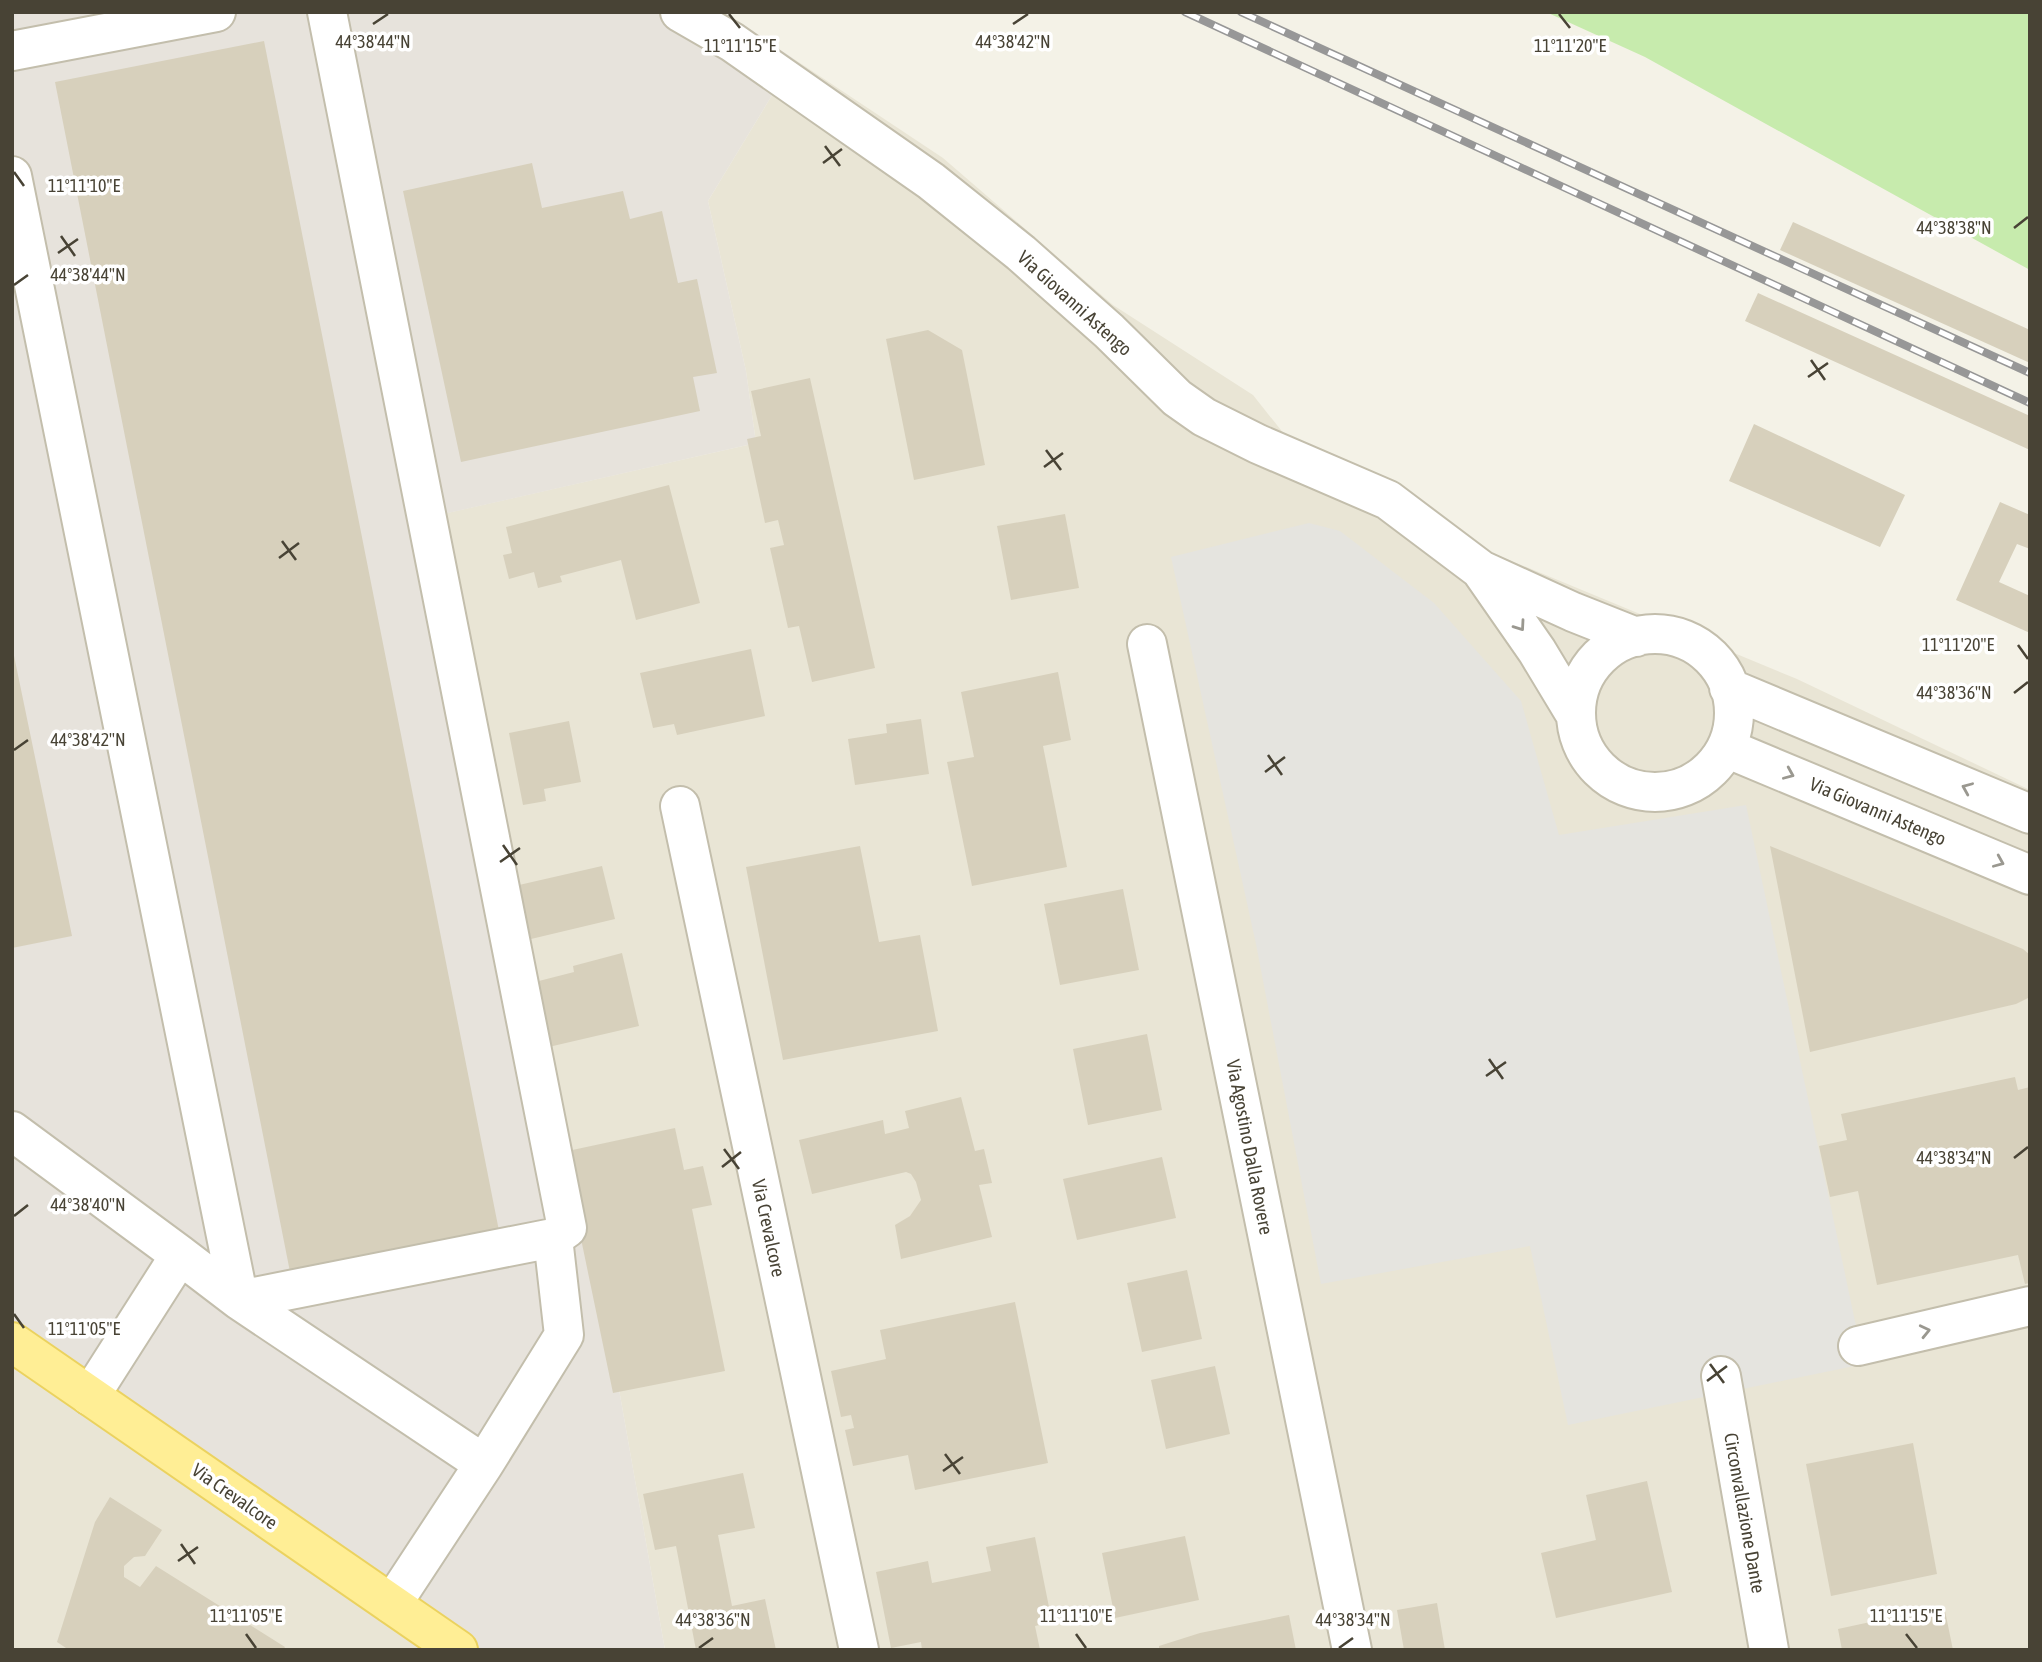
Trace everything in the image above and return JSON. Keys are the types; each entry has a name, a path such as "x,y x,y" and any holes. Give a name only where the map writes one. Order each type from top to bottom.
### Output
{"main road":[{"name":"Via Crevalcore","path":"12,1342 458,1650"}],"street":[{"path":"12,51 216,12"},
{"path":"239,1300 553,1238 567,1228 327,12"},
{"name":"Via Giovanni Astengo","path":"680,12 732,43 931,181 1021,253 1109,331 1186,405 1204,417 1388,500 1481,570 1573,612 1636,636"},
{"path":"12,176 239,1300"},
{"name":"Via Giovanni Astengo","path":"1481,570 1537,651 1574,714 1583,749 1599,772 1625,788 1657,794 1698,782 1718,763 1731,739 1735,705 1721,667 1702,648 1676,636 1648,633 1625,639 1598,657 1581,682 1574,714"},
{"name":"Via Agostino Dalla Rovere","path":"1147,644 1352,1650"},
{"path":"1729,688 2030,814"},
{"name":"Via Giovanni Astengo","path":"1726,748 2030,875"},
{"name":"Via Crevalcore","path":"680,806 859,1650"},
{"path":"12,1131 239,1300 484,1464"},
{"path":"391,1604 484,1464 564,1335 553,1238"},
{"path":"90,1396 180,1255"},
{"path":"1858,1346 2030,1306"},
{"name":"Circonvallazione Dante","path":"1721,1376 1769,1650"}],"shaded area":[{"path":"12,12 724,12 794,59 708,201 746,371 756,443 435,516 611,1344 665,1650 451,1650 12,1338"},
{"path":"794,59 943,158 1113,305 1253,395 1323,483 1797,679 2030,790 2030,1650 665,1650 611,1344 434,516 756,443 746,371 708,201"},
{"path":"1309,523 1340,531 1434,603 1521,701 1559,835 1746,805 1864,1364 1568,1425 1530,1246 1321,1284 1256,944 1171,557"},
{"path":"12,1338 451,1650 12,1650"}],"green space":[{"path":"1546,12 2030,12 2030,270 1645,57"}],"building":[{"path":"264,41 501,1241 292,1282 55,82"},
{"path":"532,163 542,208 623,191 630,219 662,211 678,283 697,279 717,373 693,377 700,411 461,462 403,191"},
{"path":"1793,222 2030,330 2030,363 1780,250"},
{"path":"1758,293 2030,416 2030,450 1745,321"},
{"path":"928,330 962,350 985,465 914,480 886,339"},
{"path":"810,378 875,668 812,682 799,626 788,628 770,548 784,545 778,520 765,523 747,439 761,436 751,391"},
{"path":"1754,424 1905,495 1880,547 1729,481"},
{"path":"669,485 700,603 636,620 621,560 560,576 562,582 538,588 534,572 509,579 503,555 512,553 506,527"},
{"path":"2000,502 2030,515 2030,549 2017,544 1999,582 2030,596 2030,633 1956,600"},
{"path":"1065,514 1079,588 1011,600 997,526"},
{"path":"12,646 72,936 12,948"},
{"path":"751,649 765,716 677,735 674,724 653,728 640,673"},
{"path":"1058,672 1071,740 1043,746 1067,867 972,886 947,762 974,757 961,692"},
{"path":"921,719 929,774 855,785 848,739 887,733 886,724"},
{"path":"569,721 581,782 544,789 546,801 523,805 509,733"},
{"path":"860,846 879,942 920,935 938,1031 783,1060 746,867"},
{"path":"1770,846 2023,949 2030,955 2030,997 2016,1004 1810,1052"},
{"path":"602,866 615,919 531,939 519,885"},
{"path":"1123,889 1139,970 1060,985 1044,904"},
{"path":"622,953 639,1026 540,1049 535,982 574,972 573,966"},
{"path":"1147,1034 1162,1110 1088,1125 1073,1049"},
{"path":"2015,1077 2018,1090 2030,1087 2030,1283 2025,1284 2018,1255 1877,1285 1858,1191 1830,1197 1819,1146 1847,1140 1841,1114"},
{"path":"961,1097 975,1151 984,1149 992,1183 979,1185 992,1237 901,1259 895,1225 910,1216 921,1200 916,1182 911,1174 906,1172 812,1194 799,1140 883,1120 885,1134 909,1128 905,1111"},
{"path":"675,1128 684,1170 703,1166 712,1205 692,1209 725,1371 613,1393 563,1152"},
{"path":"1162,1157 1176,1218 1077,1240 1063,1179"},
{"path":"1187,1270 1202,1339 1142,1352 1127,1283"},
{"path":"1015,1302 1048,1463 915,1490 908,1455 853,1466 845,1430 854,1428 851,1415 841,1417 831,1371 886,1359 880,1330"},
{"path":"1215,1366 1230,1434 1166,1449 1151,1380"},
{"path":"1913,1443 1937,1574 1831,1596 1806,1464"},
{"path":"743,1473 755,1528 718,1535 732,1606 765,1599 776,1650 696,1650 676,1546 655,1550 643,1494"},
{"path":"1647,1481 1672,1592 1556,1618 1541,1553 1596,1540 1586,1495"},
{"path":"110,1497 162,1530 145,1556 134,1557 124,1566 124,1577 140,1587 156,1566 285,1647 283,1650 69,1650 57,1642 95,1522"},
{"path":"1185,1536 1199,1600 1115,1618 1102,1553"},
{"path":"1035,1537 1052,1622 1035,1626 1040,1650 922,1650 921,1642 891,1648 876,1572 928,1561 932,1583 991,1571 986,1547"},
{"path":"1437,1603 1445,1650 1404,1650 1397,1610"},
{"path":"1944,1606 1953,1650 1842,1650 1838,1629"},
{"path":"1289,1615 1296,1650 1159,1650 1159,1646 1200,1633"}],"railway":[{"path":"1185,12 2030,403"},
{"path":"1241,12 2030,373"}]}
